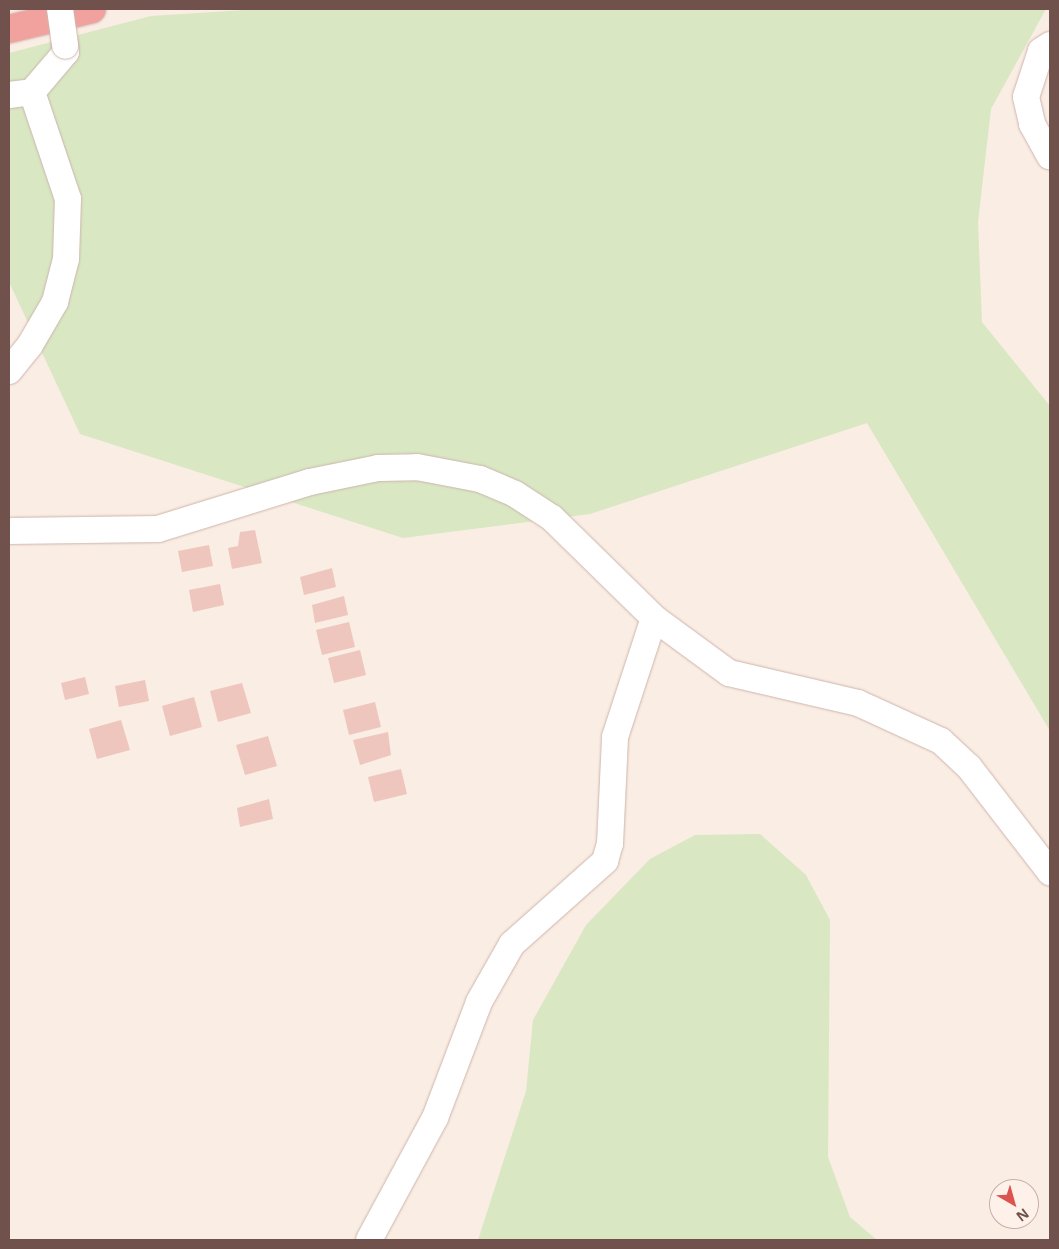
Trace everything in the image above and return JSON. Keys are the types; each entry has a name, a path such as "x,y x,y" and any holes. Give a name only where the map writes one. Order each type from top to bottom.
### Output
{"highway":[{"path":"9,29 92,9"}],"street":[{"path":"9,371 30,345 55,302 66,259 68,199 20,94 66,52 60,9"},
{"path":"1050,46 1041,51 1026,97 1032,124 1050,156"},
{"path":"9,531 158,529 310,482 378,468 417,467 480,479 530,503 552,518 654,618 730,673 858,702 941,741 969,767 1050,872"},
{"path":"373,1239 435,1118 479,1002 512,944 605,861 610,844 614,737 654,618"}],"green space":[{"path":"260,9 1046,9 991,109 978,222 982,322 1050,406 1050,731 867,423 590,514 403,538 80,434 9,282 9,53 151,16"},
{"path":"760,834 806,875 830,920 828,1157 850,1217 877,1240 478,1240 526,1091 533,1020 586,925 650,859 695,835"}],"building":[{"path":"255,530 262,563 232,569 228,548 238,546 240,532"},
{"path":"209,545 213,566 182,572 178,551"},
{"path":"332,568 336,587 304,595 300,577"},
{"path":"220,584 224,605 193,612 189,590"},
{"path":"344,596 348,615 315,623 312,605"},
{"path":"349,622 355,647 322,655 316,630"},
{"path":"360,650 366,675 334,683 328,658"},
{"path":"85,677 89,694 65,700 61,683"},
{"path":"145,680 149,701 119,707 115,686"},
{"path":"242,683 251,713 218,722 210,691"},
{"path":"194,697 202,727 170,736 162,706"},
{"path":"375,702 381,727 349,735 343,710"},
{"path":"121,720 130,750 97,759 89,729"},
{"path":"388,732 391,755 360,765 353,740"},
{"path":"268,736 277,766 245,775 236,745"},
{"path":"401,769 407,794 374,802 368,777"},
{"path":"269,799 273,819 240,827 237,808"}]}
